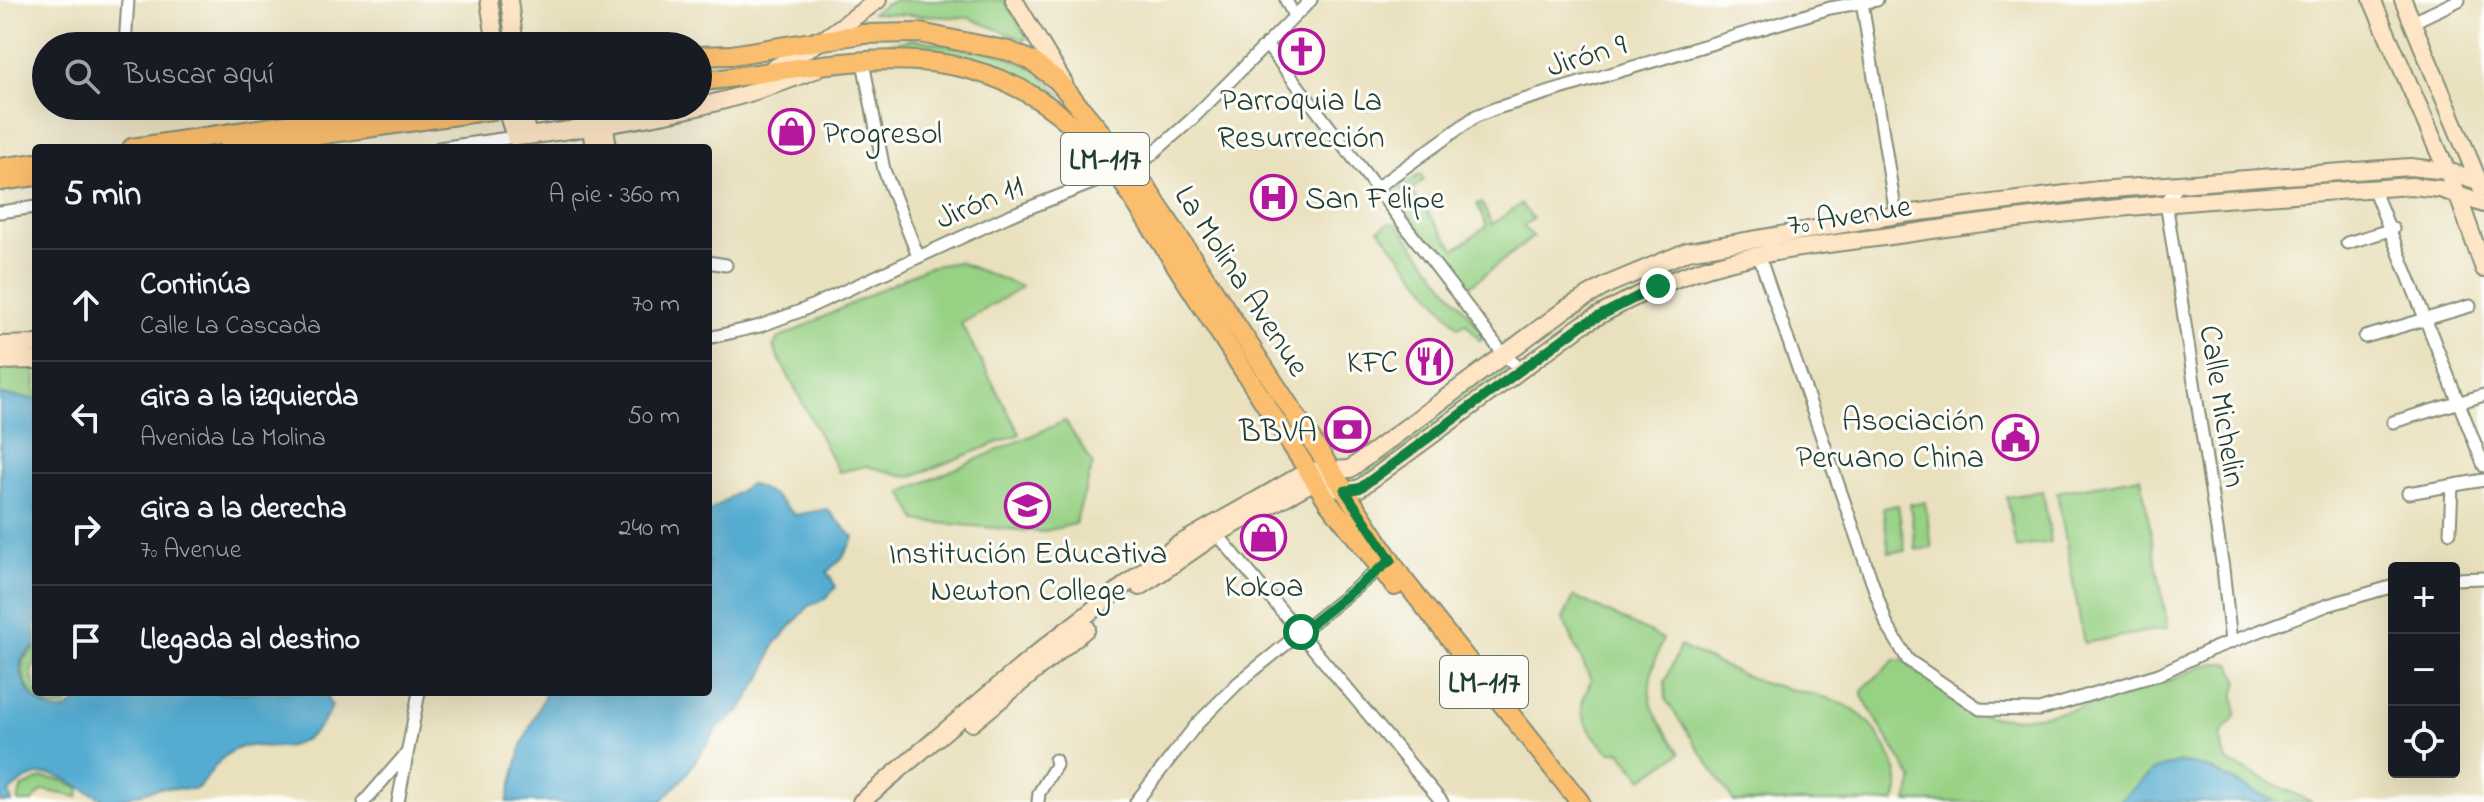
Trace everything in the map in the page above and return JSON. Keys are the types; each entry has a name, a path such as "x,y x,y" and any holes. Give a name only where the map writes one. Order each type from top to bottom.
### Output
{"main road":[{"path":"489,0 494,32"},
{"path":"509,0 513,32"},
{"path":"765,73 824,39 878,0"},
{"path":"1014,0 1069,91"},
{"path":"2372,0 2458,196 2484,269"},
{"path":"2403,0 2483,187"},
{"name":"La Molina Avenue","path":"712,56 892,32 956,37 1009,51 1032,61 1069,91 1125,172 1318,474"},
{"name":"La Molina Avenue","path":"712,80 827,65 914,60 988,72 1053,107 1125,172"},
{"path":"712,104 749,96 827,65"},
{"path":"159,144 318,120"},
{"path":"256,144 419,120"},
{"path":"517,120 521,137 632,120"},
{"path":"595,144 598,127"},
{"path":"598,127 606,144"},
{"path":"0,168 32,164"},
{"name":"7º Avenue","path":"1318,474 1350,469 1567,308 1650,265 1688,251 1896,215 2181,183 2381,168 2447,171 2483,187"},
{"path":"0,181 32,177"},
{"name":"7º Avenue","path":"1345,491 1360,488 1582,325 1621,303 1694,272 1759,256 2101,207 2429,186 2484,204"},
{"path":"2098,190 2101,207"},
{"path":"1788,232 1791,251"},
{"path":"0,345 32,344"},
{"path":"0,361 32,360"},
{"path":"877,802 1099,618 1217,534 1318,474"},
{"path":"861,802 1046,646 1176,546 1318,474"},
{"name":"LM-117","path":"1318,474 1345,491 1385,564 1580,802"},
{"name":"LM-117","path":"1318,474 1565,802"}],"street":[{"path":"126,32 128,0"},
{"path":"1286,0 1294,16"},
{"name":"Jirón 11","path":"712,337 760,326 803,310 1029,207 1125,172 1192,119 1311,0"},
{"name":"Jirón 9","path":"1375,189 1476,116 1497,108 1830,8 1877,0"},
{"path":"2413,22 2459,0"},
{"path":"1862,2 1896,215"},
{"path":"1266,44 1504,355 1517,366 1526,367"},
{"path":"863,62 884,170 918,256"},
{"path":"469,144 521,137"},
{"path":"2166,202 2171,191 2181,183"},
{"path":"2373,188 2393,229 2457,403 2484,466"},
{"name":"Calle Michelin","path":"2166,202 2223,568 2231,642"},
{"path":"0,212 32,208"},
{"path":"2347,243 2393,229"},
{"path":"1759,256 1887,625 1908,660 1980,709 2039,710 2159,674 2231,642 2328,605 2388,588"},
{"path":"712,263 726,265"},
{"path":"2365,337 2470,306"},
{"path":"2393,422 2484,395"},
{"path":"2408,493 2484,480"},
{"path":"2450,532 2452,486"},
{"path":"1217,534 1442,802"},
{"path":"1136,802 1207,714 1238,683 1385,564"},
{"path":"2460,579 2484,578"},
{"path":"398,802 418,696"},
{"path":"364,802 408,750"},
{"path":"1038,802 1039,793 1056,765 1055,760"}],"green space":[{"path":"894,0 1004,0 1027,37 1025,40 969,18 872,13"},
{"path":"913,39 1000,54 1035,69 1062,95 1059,100 972,59 932,49 889,53 882,45"},
{"path":"1420,174 1424,180 1411,190 1455,249 1487,226 1477,204 1481,202 1492,224 1521,204 1533,219 1523,226 1533,237 1467,288 1392,195"},
{"path":"1396,223 1486,336 1480,341 1466,323 1458,327 1379,229"},
{"path":"958,262 1022,287 961,324 1020,434 910,477 866,466 839,472 773,347 778,339 927,267"},
{"path":"1503,362 1514,368 1364,478 1360,471"},
{"path":"32,365 32,399 0,395 0,366"},
{"path":"1065,421 1093,464 1075,524 1041,532 917,521 902,492"},
{"path":"2141,477 2168,628 2084,643 2057,492"},
{"path":"2043,491 2051,542 2016,548 2007,497"},
{"path":"1925,502 1932,548 1916,550 1910,504"},
{"path":"1898,505 1905,551 1889,553 1883,508"},
{"path":"1574,596 1663,639 1652,674 1650,699 1660,722 1680,753 1643,779 1620,751 1610,752 1600,743 1585,719 1582,703 1591,680 1563,619"},
{"path":"1680,646 1759,681 1848,706 1862,716 1875,730 1893,763 1898,781 1895,802 1734,802 1666,700 1665,682"},
{"path":"32,651 32,693 24,678 23,660"},
{"path":"1895,660 1903,660 1979,713 2009,718 2079,708 2168,681 2206,665 2231,664 2239,682 2235,693 2236,715 2221,735 2223,753 2228,762 2312,802 1907,802 1913,780 1862,696 1863,689"},
{"path":"34,696 73,696 65,706 55,707"},
{"path":"42,778 60,780 80,788 78,797 43,790 32,802 18,802 21,788"}],"water":[{"path":"0,395 32,399 32,649 23,657 21,668 32,696 56,711 68,709 80,696 329,696 327,700 332,705 323,722 300,742 290,746 253,746 234,750 221,759 196,789 160,788 110,802 60,777 36,775 9,792 12,802 0,802"},
{"path":"750,484 772,494 795,515 827,509 854,538 843,557 827,572 836,587 827,598 809,606 774,645 764,673 740,711 717,729 685,776 661,802 507,802 522,745 544,696 712,696 712,509"},
{"path":"2179,762 2205,767 2276,802 2118,802 2153,771"}],"place":[{"name":"Parroquia La Resurrección","path":"1301,52"},
{"name":"Progresol","path":"792,132"},
{"name":"San Felipe","path":"1274,197"},
{"name":"KFC","path":"1429,361"},
{"name":"BBVA","path":"1348,430"},
{"name":"Asociación Peruano China","path":"2015,437"},
{"name":"Institución Educativa Newton College","path":"1028,505"},
{"name":"Kokoa","path":"1264,538"}],"route":[{"path":"1301,632 1391,560 1345,491 1360,488 1582,325 1658,286"}]}
